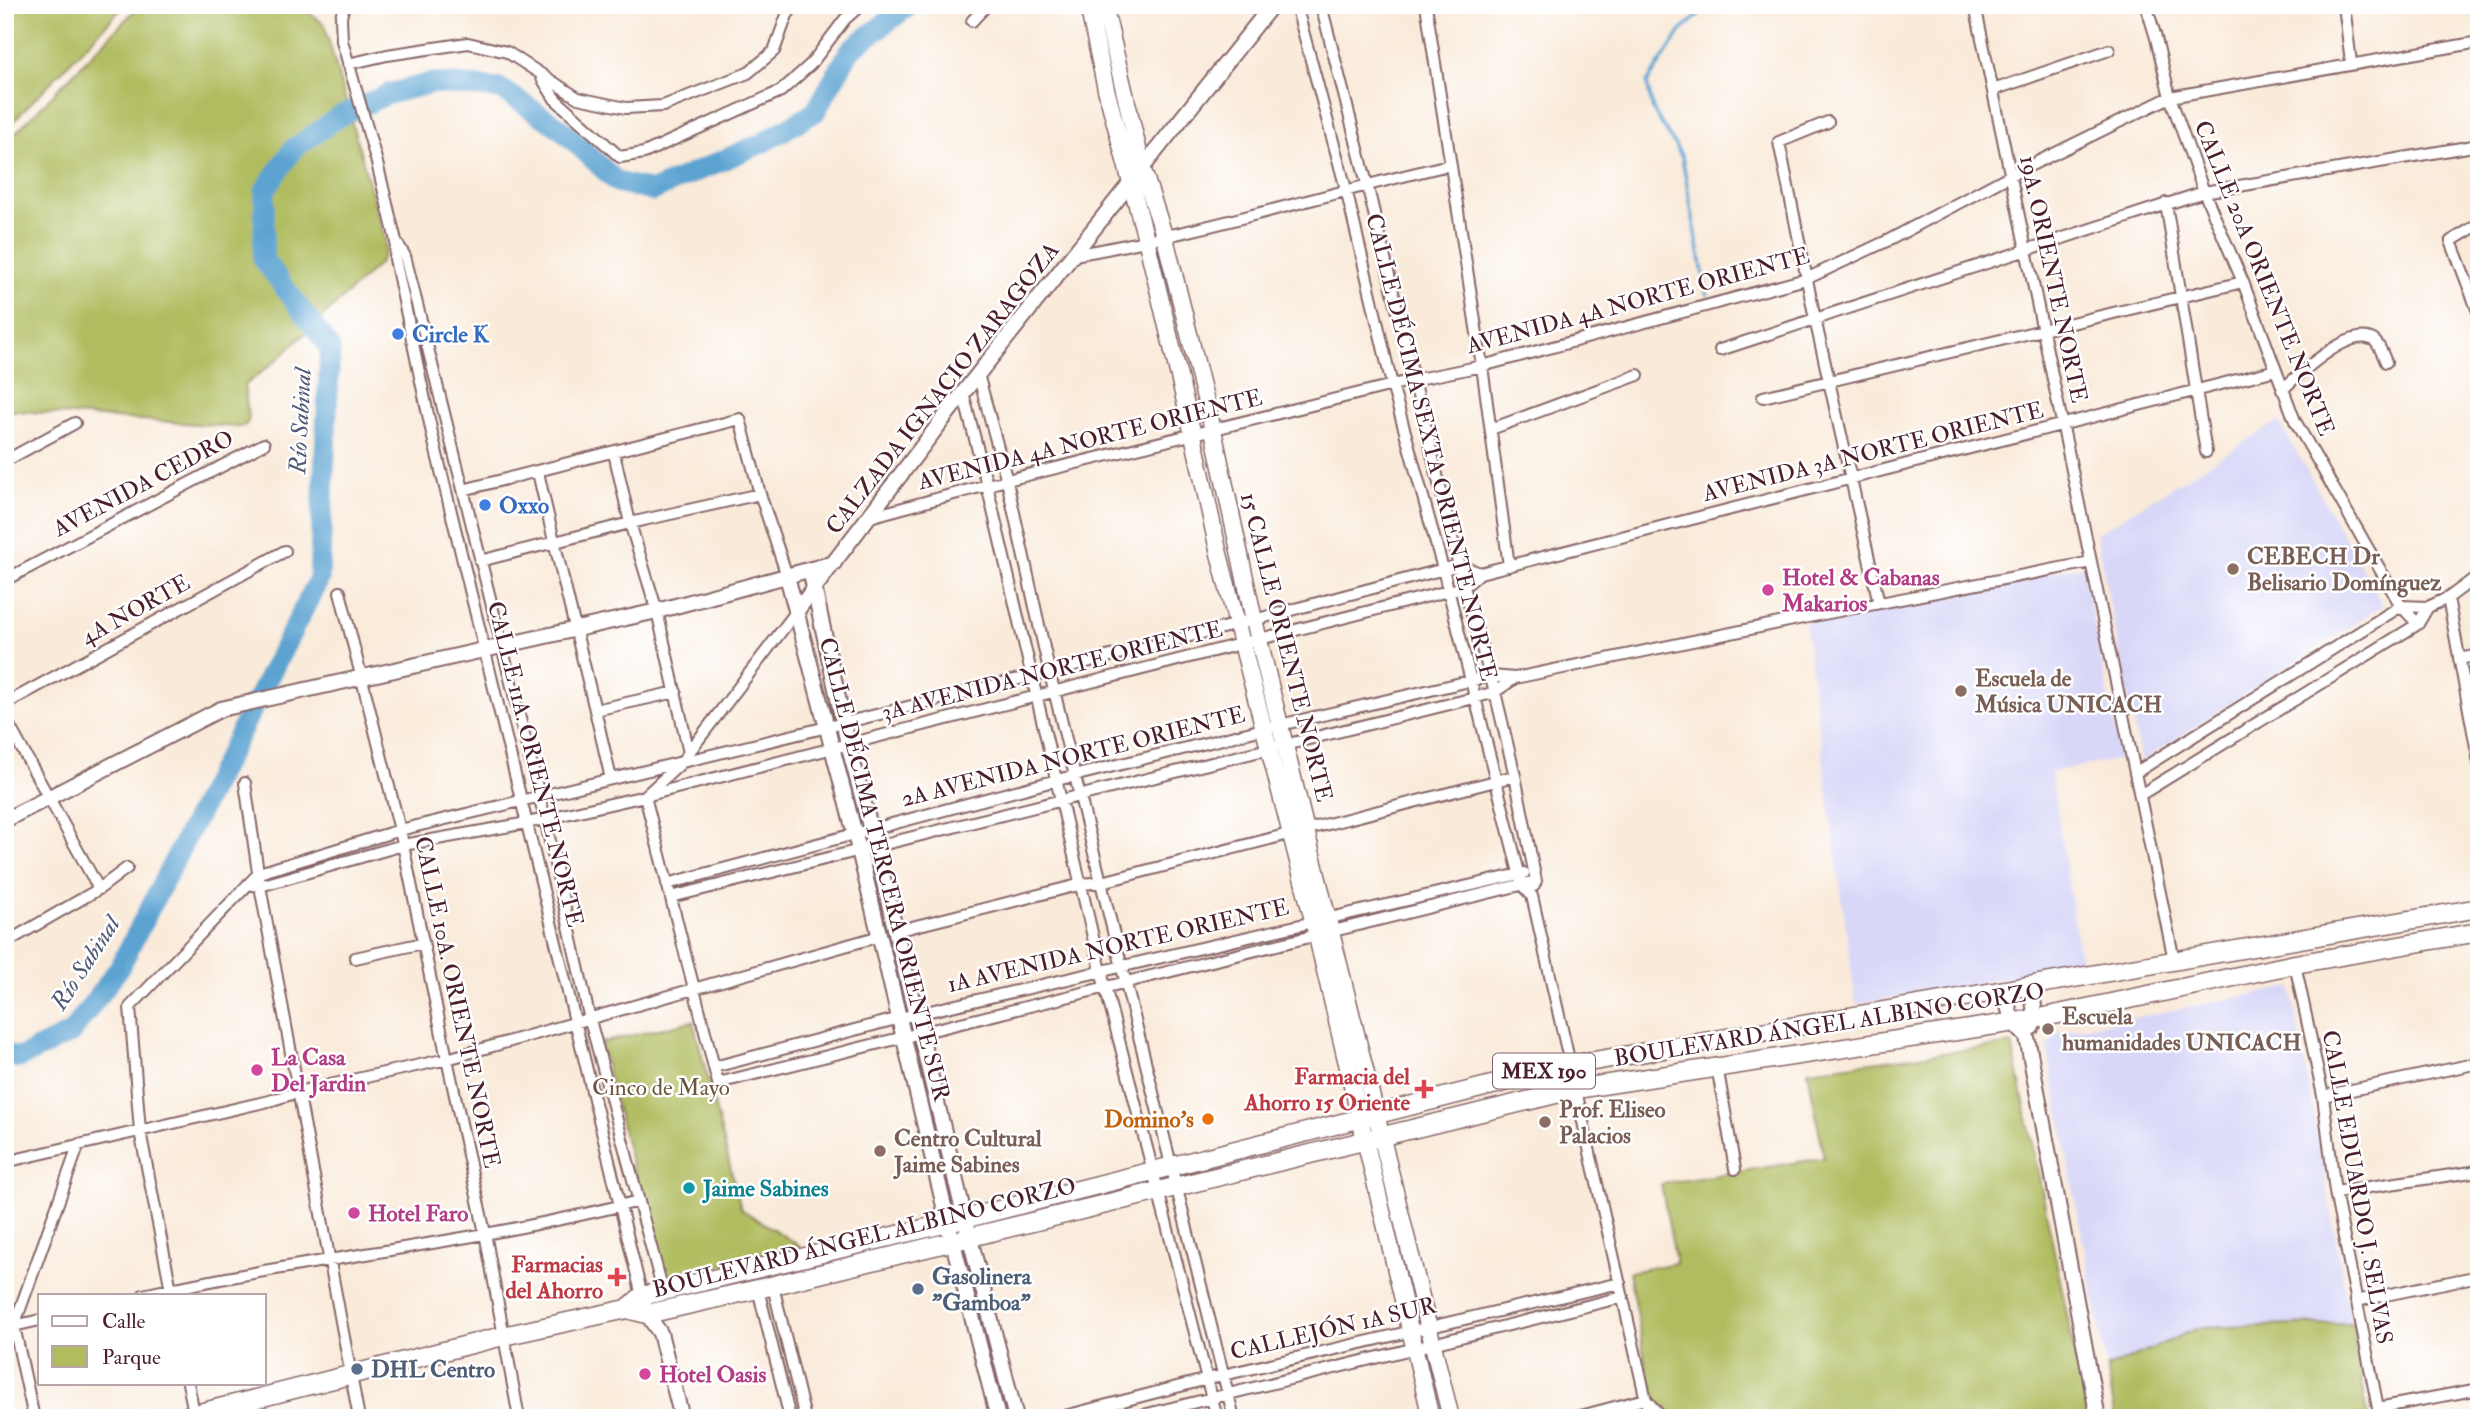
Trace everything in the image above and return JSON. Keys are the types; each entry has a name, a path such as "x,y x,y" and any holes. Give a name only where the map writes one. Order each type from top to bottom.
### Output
{"main road":[{"name":"15 CALLE ORIENTE NORTE","path":"1088,5 1106,89 1193,435 1236,624 1290,834 1322,926"},
{"name":"15 CALLE ORIENTE NORTE","path":"1104,5 1143,170 1165,238 1213,430 1254,620 1307,828 1322,926 1373,1139"},
{"name":"BOULEVARD ÁNGEL ALBINO CORZO","path":"627,1308 647,1314 765,1288 1163,1169 1571,1065 2479,908"},
{"name":"BOULEVARD ÁNGEL ALBINO CORZO","path":"627,1308 642,1296 663,1291 1178,1188 1576,1089 2035,1019 2295,964 2479,932"},
{"path":"1373,1139 1429,1327 1451,1418"},
{"path":"1373,1139 1409,1331 1431,1418"},
{"name":"MEX 190","path":"190,1417 503,1336 627,1308"}],"street":[{"name":"CALLE 11A. ORIENTE NORTE","path":"344,5 341,17 342,41 396,242 395,259 433,438 642,1296"},
{"path":"349,68 387,55 468,43 507,52 578,98 626,108 663,106 748,73 774,51 794,5"},
{"path":"541,76 555,99 620,157 644,153 781,91 811,64 845,19 860,5"},
{"path":"972,21 987,5"},
{"name":"CALZADA IGNACIO ZARAGOZA","path":"645,796 689,753 963,393 1272,5"},
{"path":"1297,7 1312,5"},
{"name":"CALLE DÉCIMA SEXTA ORIENTE NORTE","path":"1321,5 1464,587 1491,676 1515,776 1535,877 1532,896"},
{"path":"1426,5 1482,366 1509,566"},
{"name":"19A. ORIENTE NORTE","path":"1975,5 2174,960"},
{"name":"CALLE 20A ORIENTE NORTE","path":"2146,5 2157,38 2170,96 2204,192 2243,282 2295,421 2401,606 2418,624"},
{"path":"2344,5 2351,64"},
{"name":"CALLE DÉCIMA SEXTA ORIENTE NORTE","path":"1297,7 1346,189 1392,385 1449,591 1521,879 1532,896 1650,1418"},
{"name":"AVENIDA 4A NORTE ORIENTE","path":"866,518 987,485 1392,385 1482,366 1806,279 1889,240 2011,175 2170,96 2479,42"},
{"path":"1993,90 2109,50"},
{"path":"1828,122 1779,142 1806,279 1879,603"},
{"path":"1720,350 2204,192 2479,145"},
{"path":"1074,255 1146,243 1346,189 1449,165"},
{"path":"2166,203 2206,452"},
{"path":"2479,224 2451,241 2479,314"},
{"name":"CALLE 11A. ORIENTE NORTE","path":"396,242 405,256 545,819 590,1020 663,1291"},
{"path":"1763,397 2243,282"},
{"path":"2282,390 2339,345 2354,339 2375,340 2386,362"},
{"name":"AVENIDA 3A NORTE ORIENTE","path":"1464,587 1480,573 2276,370"},
{"path":"978,374 1007,481 1049,670 1122,965 1163,1169 1159,1191 1217,1418"},
{"path":"1491,429 1638,375"},
{"path":"963,393 1101,971 1163,1169 1178,1188 1234,1418"},
{"path":"463,490 740,419 760,494 787,576"},
{"path":"5,461 75,423"},
{"path":"433,438 449,433"},
{"name":"AVENIDA CEDRO","path":"5,579 264,444"},
{"path":"614,453 630,523 657,611 689,753"},
{"path":"538,472 611,779"},
{"path":"480,561 553,541 760,494"},
{"name":"4A NORTE","path":"5,704 285,551"},
{"path":"1515,678 2091,562"},
{"path":"5,820 221,709 657,611 834,563"},
{"path":"1459,565 1480,573"},
{"name":"3A AVENIDA NORTE ORIENTE","path":"258,873 400,830 844,723 1254,620 1459,565"},
{"name":"CALLE DÉCIMA TERCERA ORIENTE SUR","path":"810,569 848,744 942,1124 959,1230 998,1418"},
{"path":"2135,773 2401,606 2428,607 2448,598 2479,575"},
{"name":"CALLE DÉCIMA TERCERA ORIENTE SUR","path":"787,576 855,834 926,1128 959,1230"},
{"name":"3A AVENIDA NORTE ORIENTE","path":"260,886 403,845 545,819 645,796 1464,587"},
{"name":"CALLE 10A. ORIENTE NORTE","path":"340,592 400,830 485,1233 519,1418"},
{"path":"2448,598 2479,763"},
{"path":"2140,795 2418,624 2428,607"},
{"path":"2459,659 2479,655"},
{"name":"2A AVENIDA NORTE ORIENTE","path":"667,884 1057,780 1281,724 1491,676 1515,678"},
{"name":"2A AVENIDA NORTE ORIENTE","path":"671,897 1474,698 1495,692 1515,678"},
{"path":"2266,690 2278,710"},
{"path":"596,710 676,692"},
{"path":"5,718 99,890"},
{"path":"896,931 1082,884 1102,882 1515,776"},
{"path":"245,783 260,886 359,1418"},
{"path":"645,796 714,1067"},
{"path":"5,943 99,890 127,868"},
{"path":"171,1292 140,1131 130,1007 258,873"},
{"name":"1A AVENIDA NORTE ORIENTE","path":"1322,926 1126,984 718,1083 714,1067 900,1018 1122,965 1322,926 1535,877"},
{"path":"248,884 260,886"},
{"path":"5,1162 447,1059 880,936"},
{"path":"355,958 423,943"},
{"name":"CALLE EDUARDO J. SELVAS","path":"2295,964 2323,1096 2335,1192 2379,1413"},
{"path":"2027,1038 2035,1019 2031,985"},
{"path":"2004,990 2012,1021 2027,1038 2098,1418"},
{"path":"2323,1096 2479,1063"},
{"path":"1717,1066 1735,1169"},
{"path":"926,1128 942,1124"},
{"path":"34,1418 9,1327 79,1144"},
{"path":"2335,1192 2479,1171"},
{"path":"152,1294 485,1233 639,1201"},
{"path":"959,1230 1016,1418"},
{"path":"1173,1247 1191,1242"},
{"path":"2356,1301 2479,1276"},
{"name":"CALLEJÓN 1A SUR","path":"1057,1418 1223,1375 1620,1283"},
{"path":"765,1288 787,1346 805,1418"},
{"path":"765,1288 773,1349 790,1418"},
{"path":"660,1333 667,1309 663,1291"},
{"path":"642,1296 647,1314 660,1333 682,1418"},
{"name":"CALLEJÓN 1A SUR","path":"1131,1418 1623,1297"},
{"path":"9,1327 38,1320"},
{"path":"773,1349 787,1346"},
{"path":"1286,1360 1290,1378"},
{"path":"188,1384 190,1417"},
{"path":"782,1388 798,1385"},
{"path":"2379,1413 2479,1389"},
{"path":"1573,1418 1645,1399 1662,1418"}],"shaded area":[{"name":"CEBECH Dr Belisario Domínguez","path":"2279,421 2383,605 2141,762 2096,534"},
{"path":"2082,566 2121,759 2051,772 2081,965 1856,1004 1805,623"},
{"path":"2291,987 2368,1418 2116,1418 2047,1048 2056,1033"}],"green space":[{"path":"5,5 125,5 5,130"},
{"path":"140,5 277,5 308,12 324,24 385,240 385,252 379,264 279,358 244,386 249,419 246,425 238,427 5,410 5,144"},
{"name":"Cinco de Mayo","path":"693,1021 741,1209 800,1246 662,1280 600,1043"},
{"path":"2012,1044 2088,1418 1674,1418 1651,1394 1629,1272 1676,1263 1661,1184 1824,1158 1808,1070"},
{"path":"2353,1323 2368,1418 2116,1418 2107,1368 2198,1328"}],"waterway":[{"name":"Río Sabinal","path":"5,1054 19,1058 71,1033 119,968 319,579 330,348 263,259 265,190 293,149 340,116 388,94 432,83 501,89 560,128 617,182 652,191 762,143 815,112 851,49 910,5"},
{"path":"1707,295 1682,157 1653,110 1647,83 1681,31 1710,5"}],"place":[{"name":"Circle K","path":"398,334"},
{"name":"Oxxo","path":"485,505"},
{"name":"CEBECH Dr Belisario Domínguez","path":"2233,569"},
{"name":"Hotel & Cabanas Makarios","path":"1768,590"},
{"name":"Escuela de Música UNICACH","path":"1961,691"},
{"name":"Escuela humanidades UNICACH","path":"2048,1029"},
{"name":"La Casa Del Jardin","path":"257,1070"},
{"name":"Farmacia del Ahorro 15 Oriente","path":"1424,1089"},
{"name":"Domino's","path":"1208,1119"},
{"name":"Prof. Eliseo Palacios","path":"1545,1122"},
{"name":"Centro Cultural Jaime Sabines","path":"880,1151"},
{"name":"Jaime Sabines","path":"689,1188"},
{"name":"Hotel Faro","path":"354,1213"},
{"name":"Farmacias del Ahorro","path":"617,1277"},
{"name":"Gasolinera \"Gamboa\"","path":"918,1289"},
{"name":"DHL Centro","path":"357,1369"},
{"name":"Hotel Oasis","path":"645,1374"}]}
